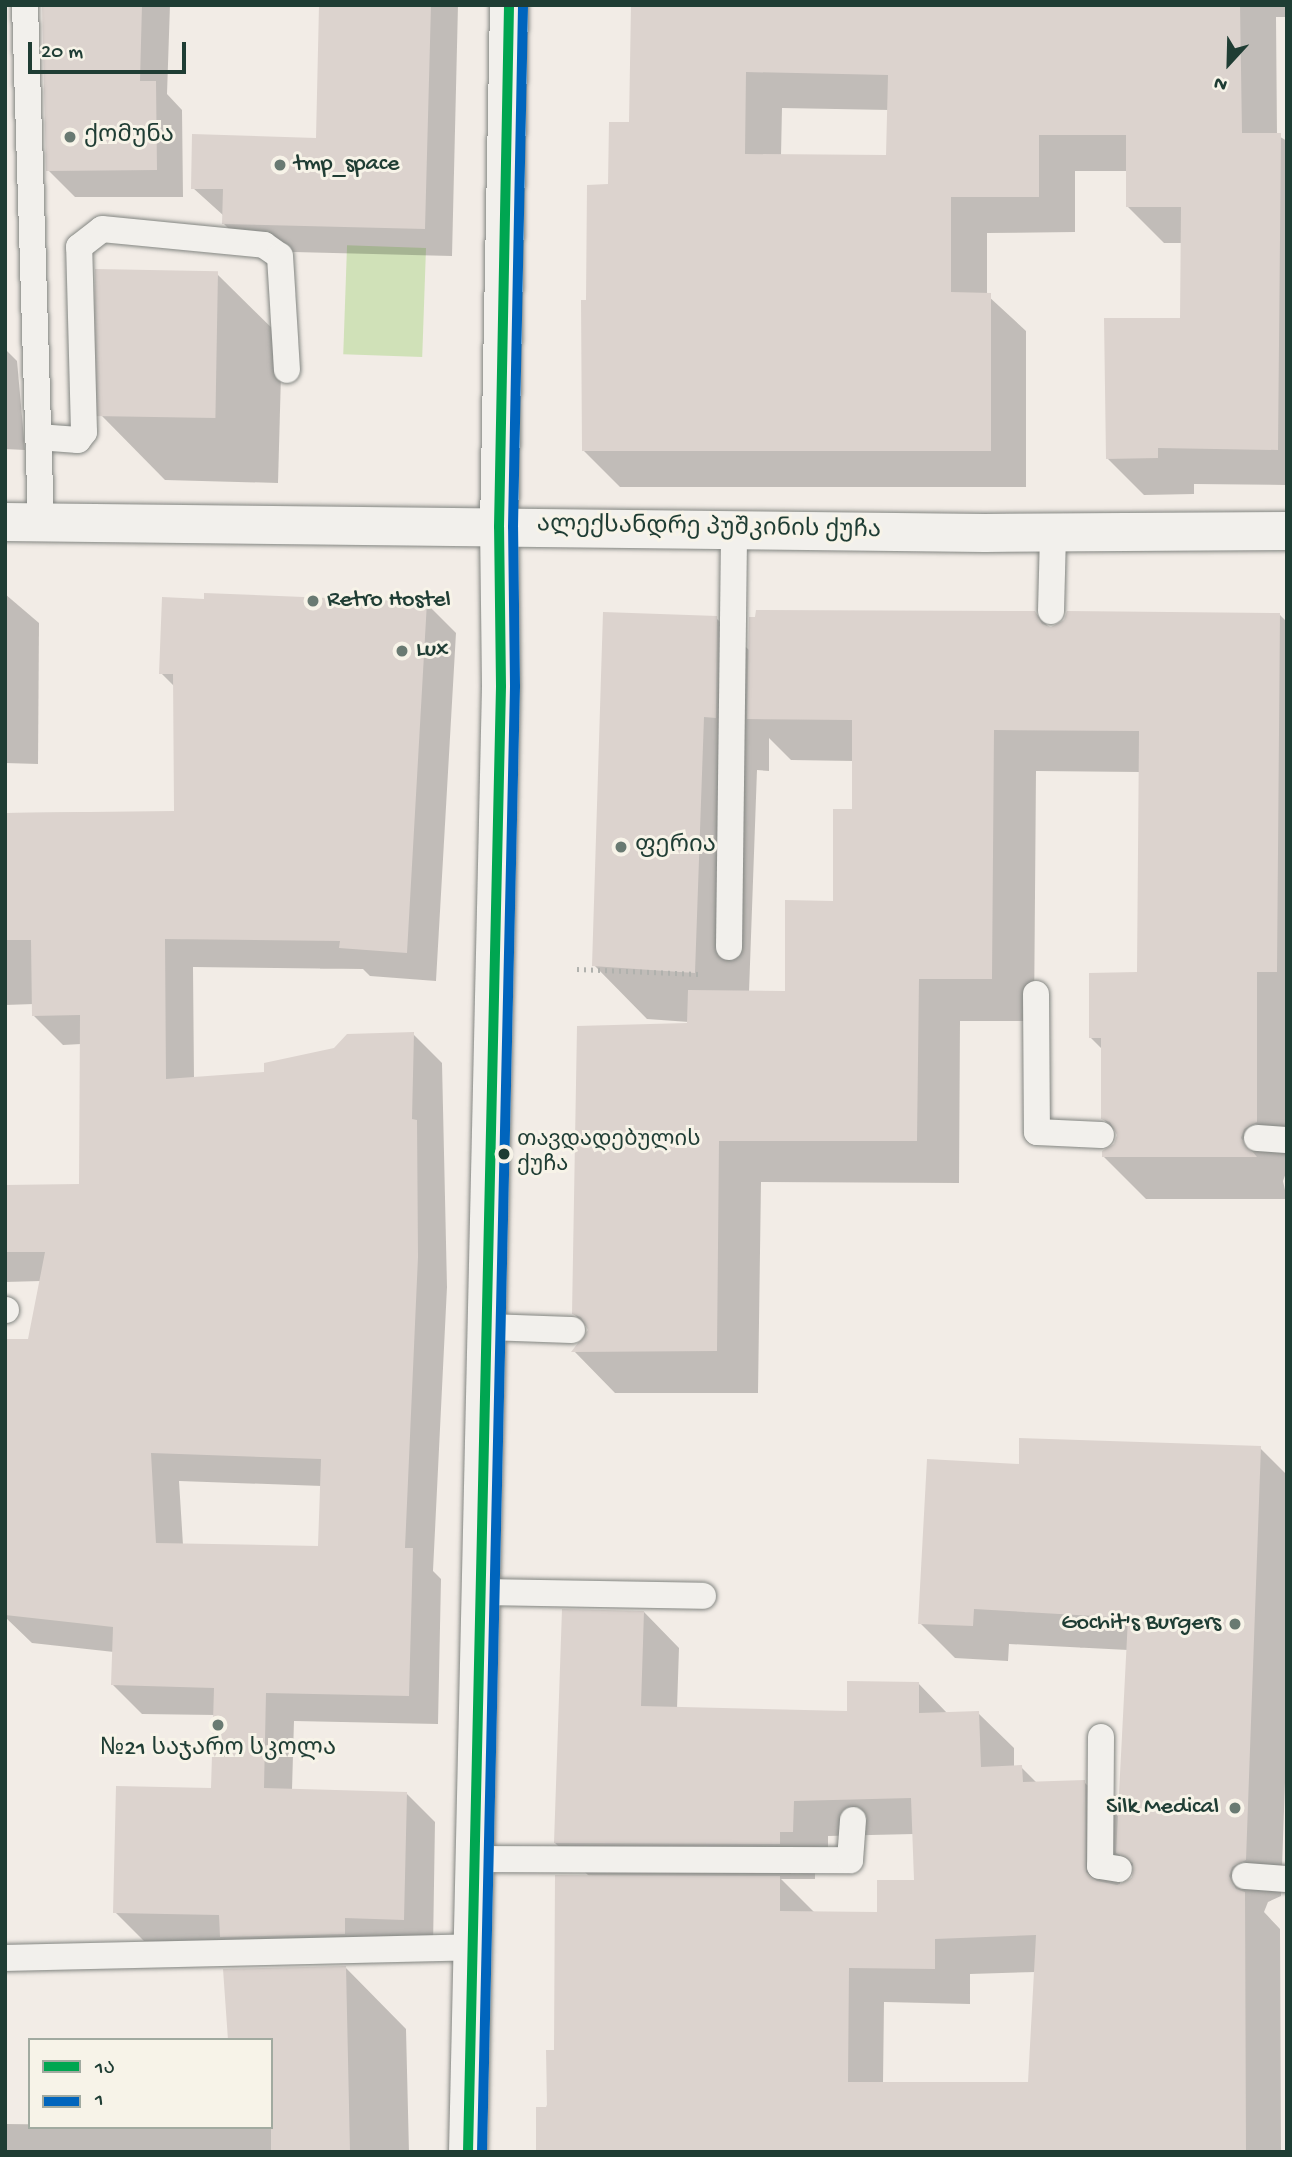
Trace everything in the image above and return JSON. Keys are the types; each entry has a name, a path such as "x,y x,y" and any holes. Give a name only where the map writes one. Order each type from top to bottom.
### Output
{"street":[{"path":"468,2152 501,686 499,527 509,5"},
{"name":"ალექსანდრე პუშკინის ქუჩა","path":"23,522 1053,533 1287,531"}],"lane":[{"path":"23,522 38,437 25,5"},
{"path":"38,437 78,440 84,432 79,247 102,229 264,245 280,256 287,370"},
{"path":"729,947 733,529"},
{"path":"1051,611 1053,533"},
{"path":"1036,994 1037,1132 1101,1135"},
{"path":"1257,1138 1287,1140"},
{"path":"487,1327 572,1330"},
{"path":"481,1592 703,1595"},
{"path":"1101,1737 1100,1866 1119,1869"},
{"path":"475,1859 850,1860 853,1820"},
{"path":"1245,1876 1287,1879"},
{"path":"5,1958 472,1947"}],"path":[{"path":"577,969 728,975 729,947"}],"green space":[{"path":"347,245 426,248 422,357 343,354"}],"building":[{"path":"42,5 142,5 140,81 156,81 157,170 46,171"},
{"path":"319,5 431,5 425,229 222,224 223,189 191,189 192,134 316,138"},
{"path":"631,5 1240,5 1242,133 1281,133 1278,450 1158,448 1158,458 1106,459 1104,318 1180,318 1181,207 1126,207 1126,135 1039,135 1039,197 951,197 951,292 991,293 991,451 582,451 581,300 586,300 587,185 608,184 609,122 629,122","holes":["746,72 888,75 886,155 745,154"]},
{"path":"95,269 218,271 215,418 92,416"},
{"path":"204,593 427,602 407,953 339,948 340,941 165,939 166,1079 264,1072 264,1063 334,1048 347,1034 414,1032 412,1119 417,1120 418,1257 405,1548 413,1548 409,1696 266,1693 264,1788 407,1792 404,1920 345,1918 345,1934 220,1937 219,1915 113,1913 116,1786 211,1788 214,1688 111,1685 113,1627 5,1615 5,1339 28,1339 45,1252 5,1252 5,1185 79,1184 80,1015 32,1016 31,940 5,940 5,813 174,811 173,674 159,674 162,597 204,599","holes":["151,1453 321,1459 318,1546 156,1543"]},
{"path":"756,610 1035,611 1042,624 1051,627 1064,620 1067,611 1280,613 1277,972 1257,972 1257,1122 1244,1129 1241,1138 1257,1157 1102,1157 1102,1151 1114,1144 1117,1135 1110,1122 1101,1119 1101,1038 1089,1038 1089,973 1137,972 1139,731 994,730 992,979 919,979 917,1141 719,1141 717,1351 571,1352 588,1330 581,1317 572,1314 577,1026 687,1023 688,990 785,991 785,900 833,901 833,809 852,809 852,720 747,719 749,617 755,617"},
{"path":"603,612 717,616 716,718 704,717 695,973 592,966"},
{"path":"1019,1438 1261,1446 1246,1860 1232,1867 1229,1876 1236,1889 1245,1892 1246,2152 536,2152 536,2107 547,2107 546,2050 554,2050 555,1875 780,1876 780,1911 877,1912 877,1880 914,1880 911,1798 794,1801 793,1832 780,1832 780,1844 554,1843 562,1609 644,1611 641,1706 847,1711 847,1681 919,1682 919,1713 979,1711 981,1767 1022,1765 1023,1782 1085,1780 1086,1872 1097,1881 1117,1885 1132,1878 1133,1863 1116,1853 1128,1618 974,1609 973,1626 918,1624 927,1459 1019,1464","holes":["1036,1935 1028,2082 848,2082 849,1968 935,1969 935,1939"]},
{"path":"346,1966 350,2152 271,2152 273,2038 228,2038 223,1969"}],"transit line":[{"name":"1ა","path":"468,2152 501,686 499,527 509,5"},
{"name":"1","path":"482,2152 515,686 513,527 523,5"}],"place":[{"name":"ქომუნა","path":"70,137"},
{"name":"tmp_space","path":"280,165"},
{"name":"Retro Hostel","path":"313,601"},
{"name":"Lux","path":"402,651"},
{"name":"ფერია","path":"621,847"},
{"name":"თავდადებულის ქუჩა","path":"504,1154"},
{"name":"Gochit's Burgers","path":"1235,1624"},
{"name":"№21 საჯარო სკოლა","path":"218,1725"},
{"name":"Silk Medical","path":"1235,1808"}]}
